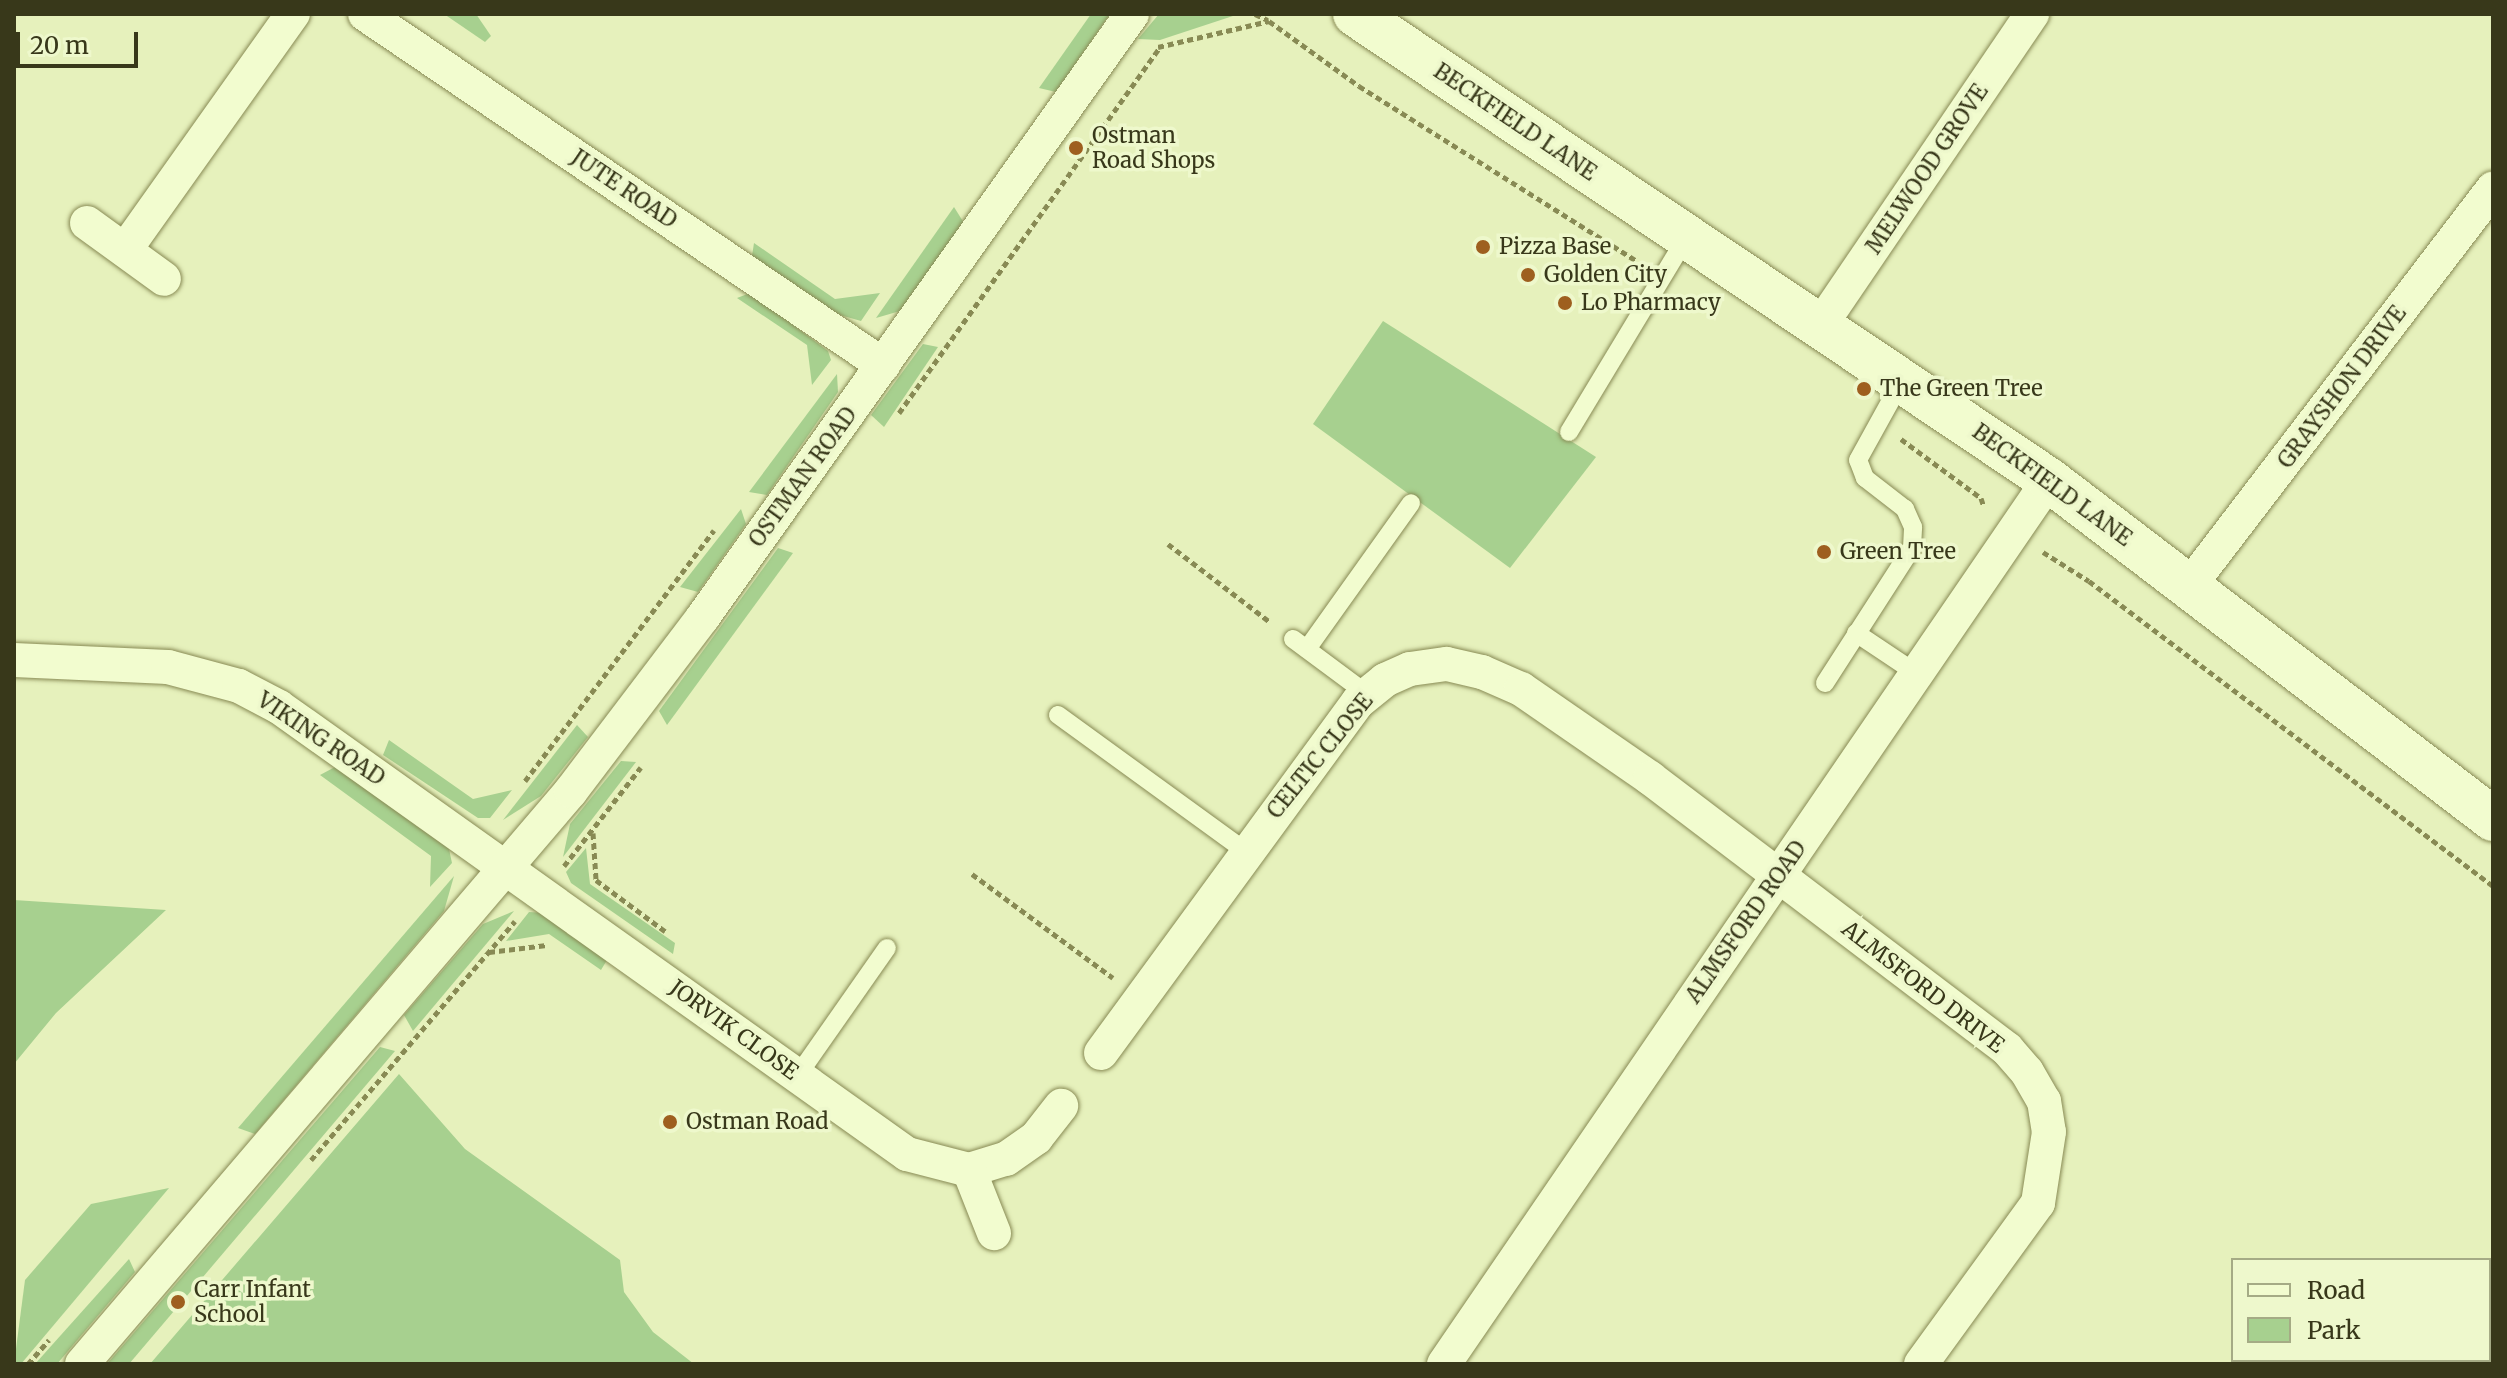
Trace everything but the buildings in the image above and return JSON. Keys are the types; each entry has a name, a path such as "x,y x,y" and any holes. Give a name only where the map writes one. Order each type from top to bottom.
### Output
{"street":[{"path":"125,250 293,14"},
{"name":"JUTE ROAD","path":"365,14 883,365"},
{"name":"OSTMAN ROAD","path":"82,1364 509,868 703,617 1132,14"},
{"name":"MELWOOD GROVE","path":"1822,323 2032,14"},
{"name":"BECKFIELD LANE","path":"1383,22 1688,235 1822,323 2049,480 2493,819"},
{"name":"GRAYSHON DRIVE","path":"2190,585 2493,189"},
{"path":"87,223 164,279"},
{"name":"ALMSFORD ROAD","path":"1444,1364 2049,480"},
{"name":"VIKING ROAD","path":"14,660 168,667 239,686 279,707 509,868"},
{"name":"CELTIC CLOSE","path":"1101,1053 1245,851 1367,694 1410,669 1447,664 1521,689 1779,875"},
{"name":"JORVIK CLOSE","path":"509,868 907,1154 936,1166 969,1170 1006,1159 1036,1138 1061,1106"},
{"name":"ALMSFORD DRIVE","path":"1779,875 2007,1049 2044,1101 2049,1145 2038,1203 1921,1364"},
{"path":"969,1170 994,1233"}],"lane":[{"path":"1569,432 1688,235"},
{"path":"1825,683 1912,548 1913,527 1905,509 1865,478 1858,460 1876,421 1903,379"},
{"path":"1367,694 1300,644 1411,503"},
{"path":"1856,633 1916,673"},
{"path":"1058,715 1245,851"},
{"path":"798,1075 887,948"}],"path":[{"path":"1255,14 1359,86 1663,277"},
{"path":"1111,45 1137,53 1269,21"},
{"path":"1876,421 1981,498 1985,509 2012,533 2089,581 2493,886"},
{"path":"515,794 722,519"},
{"path":"1168,544 1300,644"},
{"path":"593,833 596,880 681,942 674,987"},
{"path":"972,874 1139,998"},
{"path":"28,1364 59,1329"}],"green space":[{"path":"444,14 476,14 491,36 485,42"},
{"path":"1091,14 1110,14 1056,92 1039,88"},
{"path":"1159,14 1239,14 1160,40 1138,39"},
{"path":"954,207 964,223 900,311 876,318"},
{"path":"754,243 835,299 880,293 861,321 833,313 752,256"},
{"path":"750,293 828,351 831,360 812,385 807,345 737,298"},
{"path":"1383,321 1596,457 1510,568 1313,424"},
{"path":"923,344 938,347 884,427 871,415"},
{"path":"837,374 838,392 767,495 749,492"},
{"path":"741,509 746,524 698,592 680,587"},
{"path":"778,548 793,553 667,725 659,711"},
{"path":"577,725 588,737 541,796 503,820"},
{"path":"389,740 473,799 512,790 490,818 478,818 383,755"},
{"path":"621,761 636,762 563,857 570,824"},
{"path":"335,767 449,849 452,863 430,887 431,856 320,775"},
{"path":"586,848 590,884 675,943 673,954 571,883 566,872"},
{"path":"454,876 444,911 255,1134 238,1128"},
{"path":"14,900 166,910 56,1013 14,1064"},
{"path":"514,911 413,1031 404,1015 483,924"},
{"path":"529,912 544,913 607,960 601,970 549,934 506,941"},
{"path":"380,1047 395,1051 129,1364 107,1364"},
{"path":"399,1074 465,1149 620,1260 624,1292 653,1332 694,1364 150,1364"},
{"path":"169,1188 21,1364 14,1364 25,1280 91,1204"},
{"path":"129,1259 135,1272 57,1364 35,1364"}],"place":[{"name":"Ostman Road Shops","path":"1076,148"},
{"name":"Pizza Base","path":"1483,247"},
{"name":"Golden City","path":"1528,275"},
{"name":"Lo Pharmacy","path":"1565,303"},
{"name":"The Green Tree","path":"1864,389"},
{"name":"Green Tree","path":"1824,552"},
{"name":"Ostman Road","path":"670,1122"},
{"name":"Carr Infant School","path":"178,1302"}]}
